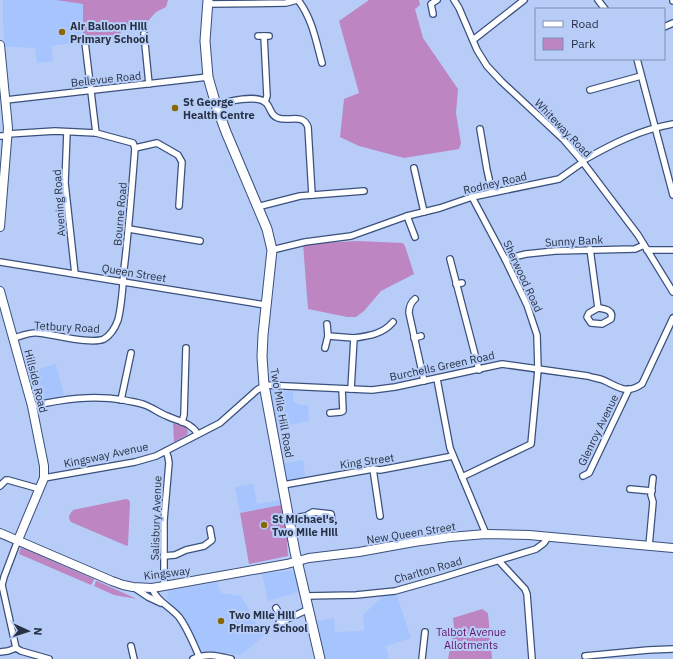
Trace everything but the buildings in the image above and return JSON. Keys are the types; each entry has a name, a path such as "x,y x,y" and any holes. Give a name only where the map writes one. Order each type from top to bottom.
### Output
{"main road":[{"name":"Two Mile Hill Road","path":"208,2 205,41 208,77 216,105 267,229 272,250 262,357 264,386 297,561 320,659"}],"street":[{"path":"208,2 286,3 298,0 304,8 313,29 322,63"},
{"path":"433,14 431,4 437,0"},
{"name":"Whiteway Road","path":"454,0 482,59 494,74 583,161 646,248 673,292"},
{"path":"472,40 524,0"},
{"path":"598,0 604,8"},
{"path":"144,34 149,84"},
{"path":"264,36 267,96 265,102"},
{"path":"85,42 96,133"},
{"path":"0,45 6,100 0,227"},
{"path":"636,60 673,195"},
{"path":"590,90 641,76"},
{"name":"Bellevue Road","path":"6,100 208,77"},
{"path":"216,105 232,100 259,99 268,104 270,112 275,117 305,121 307,124 312,195"},
{"name":"Rodney Road","path":"272,250 305,242 352,236 407,216 472,197 559,179 583,161 620,140 655,128 673,124"},
{"path":"480,129 492,192"},
{"path":"5,135 55,131 96,133 133,143 135,148 157,143 178,155 182,162 180,206"},
{"name":"Avening Road","path":"67,132 66,183 75,274"},
{"name":"Bourne Road","path":"123,282 129,229 135,148"},
{"path":"414,168 424,212"},
{"path":"258,207 300,196 364,192"},
{"name":"Sherwood Road","path":"462,476 531,444 538,370 537,335 533,320 505,259 472,197"},
{"path":"407,216 415,237"},
{"path":"129,229 200,241"},
{"name":"Sunny Bank","path":"505,259 533,253 590,249 646,248 673,250"},
{"path":"590,249 598,308"},
{"path":"450,259 459,283 479,370"},
{"name":"Queen Street","path":"0,262 266,305"},
{"name":"Tetbury Road","path":"14,338 36,333 84,340 97,341 104,339 111,334 115,328 118,318 123,282"},
{"name":"Hillside Road","path":"0,291 32,406 44,466 44,478"},
{"path":"415,299 411,301 409,313 424,381"},
{"path":"629,389 635,389 642,384 673,318"},
{"path":"328,336 354,338 380,332 387,329 393,322"},
{"path":"325,348 328,336 327,324"},
{"path":"414,338 421,336"},
{"path":"351,389 354,338"},
{"path":"182,422 184,415 186,348"},
{"path":"121,400 131,353"},
{"name":"Burchells Green Road","path":"264,386 372,390 437,379 502,364 588,376 602,380 624,390 629,389"},
{"path":"437,379 447,434 453,456 486,534"},
{"name":"Kingsway Avenue","path":"44,478 135,462 156,456 220,423 257,390 264,386"},
{"path":"330,413 343,411 342,389"},
{"name":"Glenroy Avenue","path":"583,476 589,473 629,389"},
{"path":"32,406 63,399 83,398 121,400 144,404 165,415 194,427 198,434"},
{"name":"Salisbury Avenue","path":"164,586 164,520 169,463 166,451"},
{"name":"King Street","path":"283,485 453,456"},
{"path":"373,469 380,516"},
{"path":"44,478 18,540 2,585 16,648 21,651 49,659"},
{"path":"649,546 653,502 653,478"},
{"path":"0,486 8,480 40,489"},
{"path":"630,489 652,491"},
{"path":"289,518 306,516 313,512 331,514 332,519"},
{"path":"164,556 175,555 186,550 204,546 212,540 210,529"},
{"name":"Kingsway","path":"0,533 112,581 133,587 152,588 297,561"},
{"name":"New Queen Street","path":"297,561 450,537 486,534 548,537"},
{"path":"548,537 673,548"},
{"name":"Charlton Road","path":"305,596 356,595 395,591 536,549 544,543 548,537"},
{"path":"499,561 525,589 527,594 532,659"},
{"path":"133,587 148,597 164,604"},
{"path":"152,588 156,596 182,621 198,656"},
{"path":"276,608 282,622 309,609"},
{"path":"422,659 424,632"},
{"path":"131,646 134,659"},
{"path":"0,652 16,648"},
{"path":"585,656 648,650 673,650"},
{"path":"193,659 198,656 211,655 231,659"}],"shaded area":[{"name":"Air Balloon Hill Primary School","path":"3,0 131,0 119,37 51,46 53,61 37,63 35,48 5,47"},
{"path":"56,364 64,395 38,401 36,400 28,372"},
{"path":"268,390 293,392 293,401 299,405 308,405 309,421 275,428"},
{"path":"303,460 305,477 285,482 282,464"},
{"path":"253,484 257,504 281,500 281,505 240,513 235,487"},
{"path":"294,570 299,592 268,601 262,574"},
{"name":"Two Mile Hill Primary School","path":"217,582 221,593 241,596 264,636 241,655 218,652 200,652 184,617 167,600 168,591"},
{"path":"396,593 411,638 386,646 389,659 324,659 316,621 334,618 335,632 364,631 363,615 384,595"}],"green space":[{"path":"56,0 168,0 166,7 156,12 148,21 122,28 119,37 87,40 86,34 83,34 83,4"},
{"path":"369,0 419,0 420,5 415,9 423,38 458,89 456,113 461,143 459,149 404,158 359,146 340,137 344,99 359,93 339,21"},
{"path":"357,241 403,243 414,274 381,291 364,311 356,317 347,317 308,309 303,244"},
{"path":"173,423 186,427 188,432 187,435 174,442"},
{"path":"126,499 129,500 130,503 127,546 71,522 69,519 69,516 73,510"},
{"path":"281,505 289,541 287,542 288,556 249,564 240,513"},
{"path":"22,548 94,580 91,585 19,554 20,549"},
{"path":"96,581 137,599 114,595 94,586"},
{"name":"Talbot Avenue Allotments","path":"482,609 488,613 492,659 448,659 454,627 453,618"}],"place":[{"name":"Air Balloon Hill Primary School","path":"62,32"},
{"name":"St George Health Centre","path":"175,108"},
{"name":"St Michael's, Two Mile Hill","path":"264,525"},
{"name":"Two Mile Hill Primary School","path":"221,621"}]}
